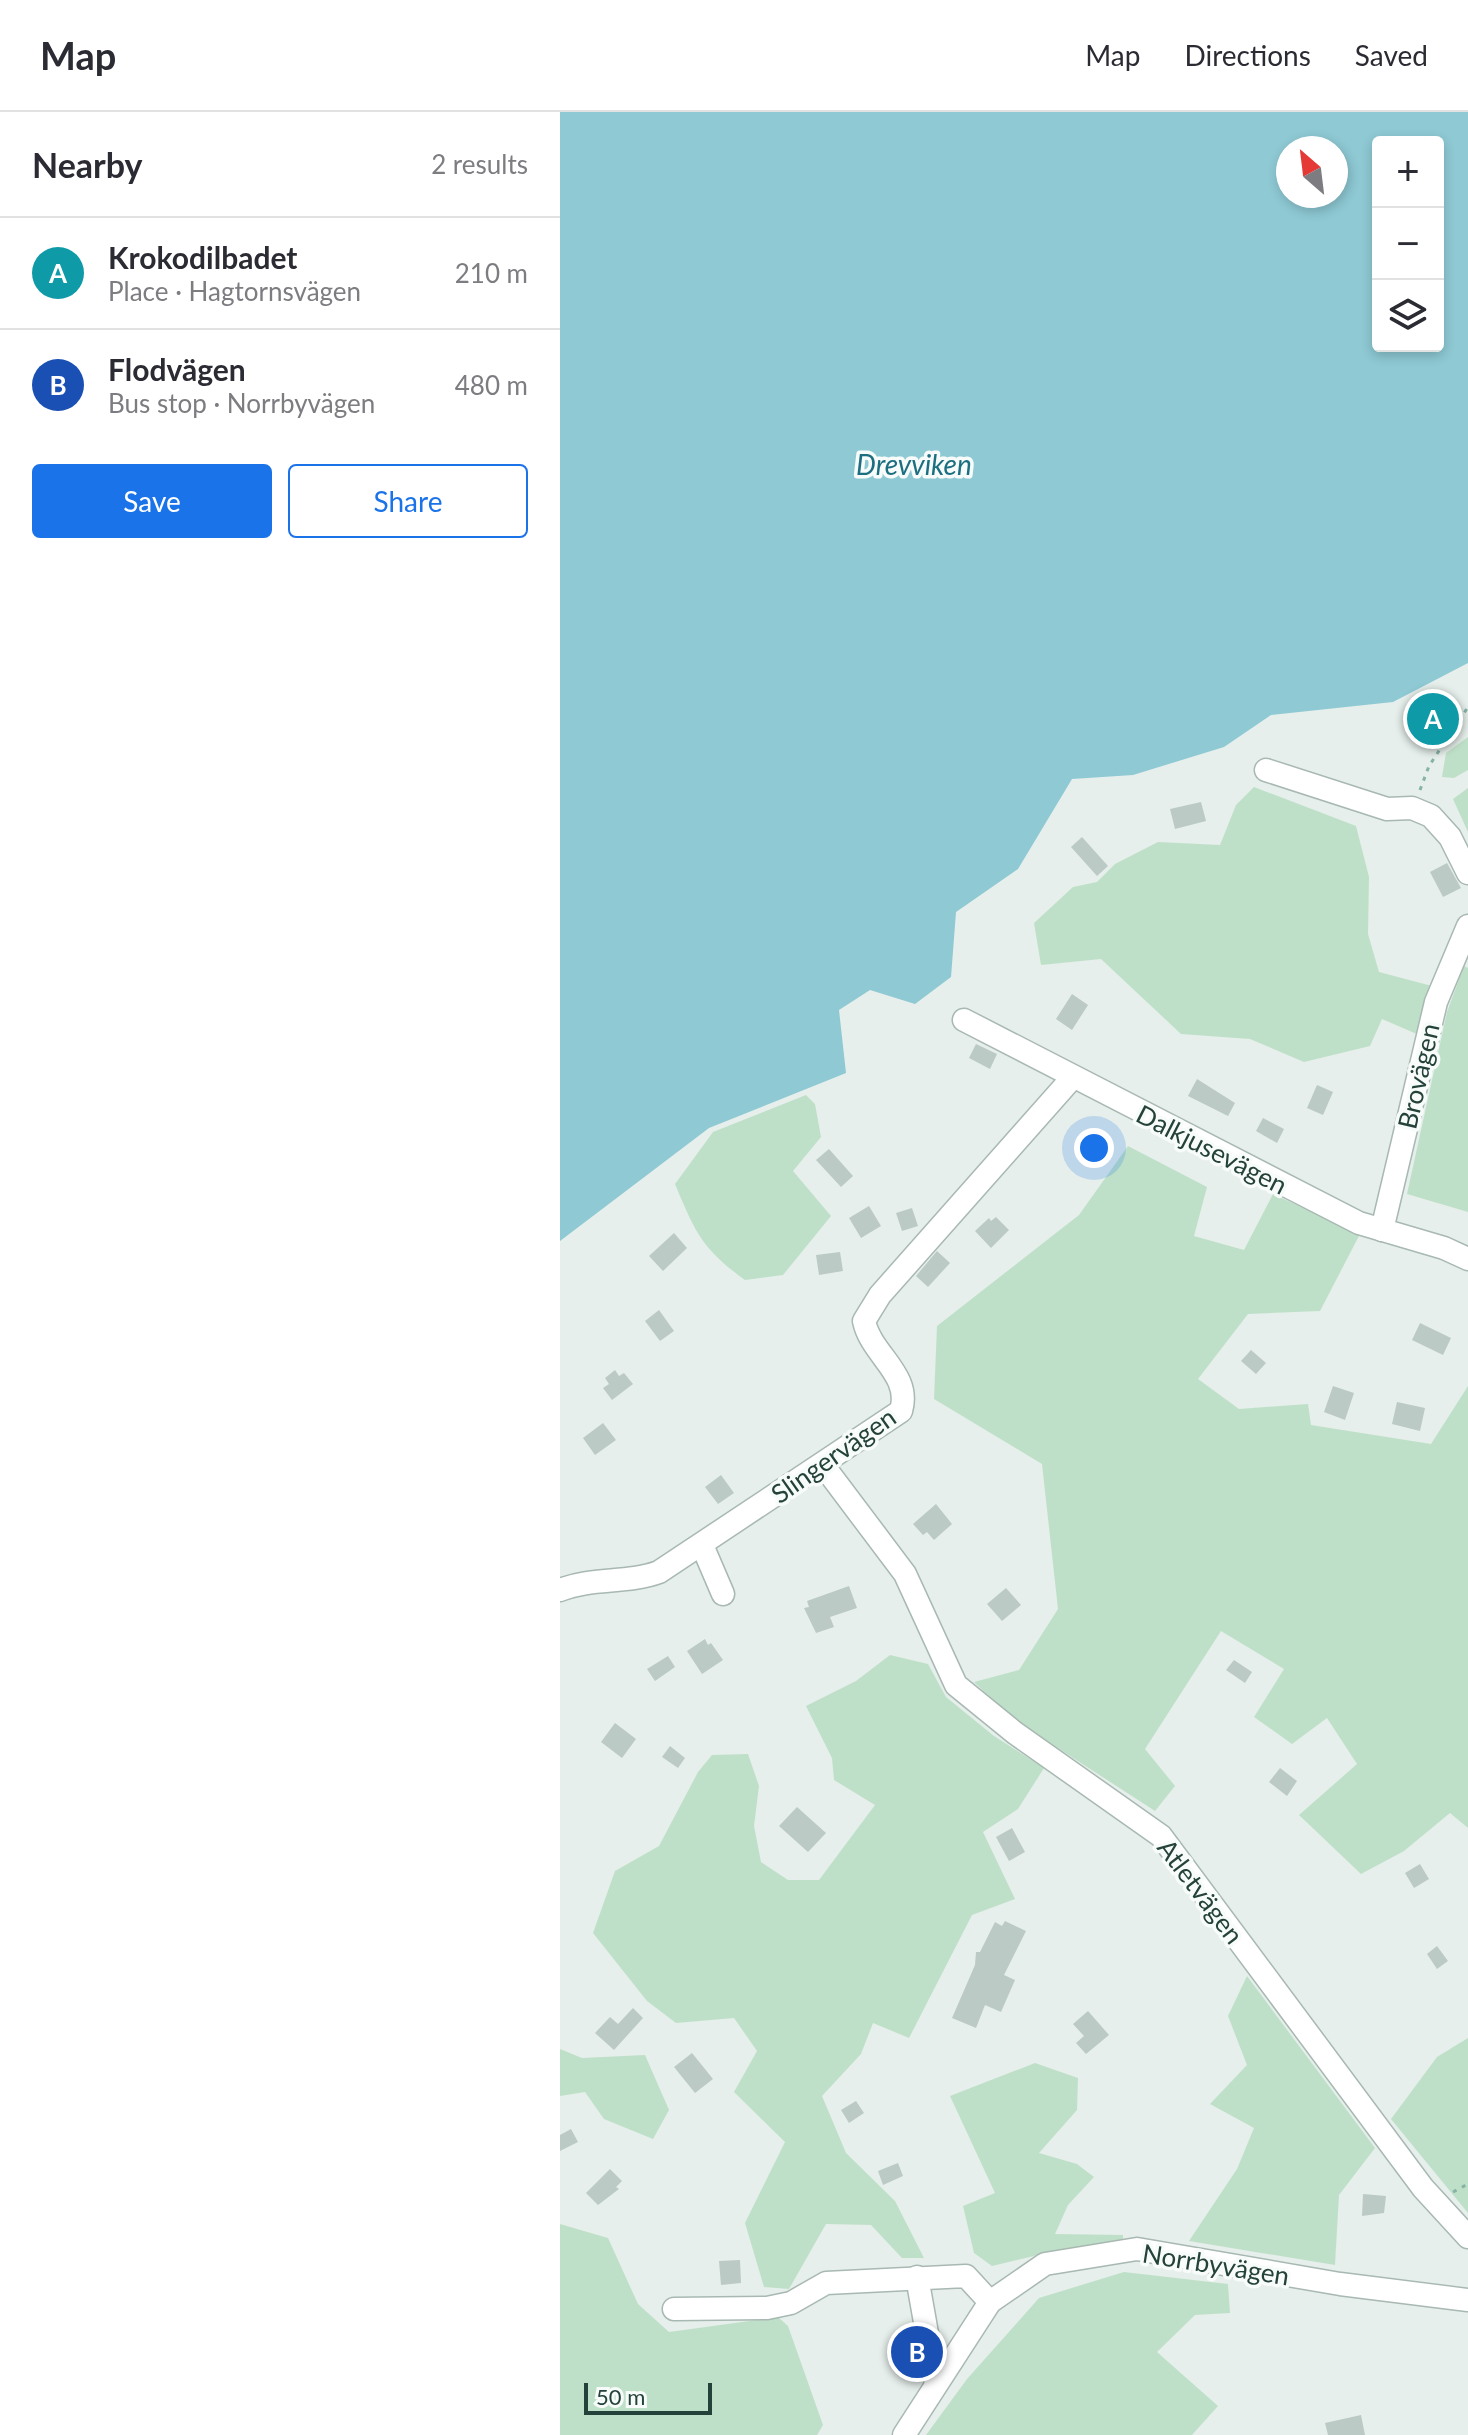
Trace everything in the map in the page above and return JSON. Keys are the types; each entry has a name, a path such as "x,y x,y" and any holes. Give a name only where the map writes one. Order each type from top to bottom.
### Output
{"street":[{"path":"1266,770 1387,809 1412,808 1431,816 1468,873"},
{"name":"Brovägen","path":"1382,1230 1436,1002 1468,926"},
{"name":"Dalkjusevägen","path":"964,1020 1359,1223 1468,1259"},
{"name":"Slingervägen","path":"560,1590 587,1583 642,1578 702,1545 901,1411 904,1399 901,1383 875,1349 864,1321 880,1295 1073,1077"},
{"name":"Atletvägen","path":"823,1465 905,1574 956,1685 1015,1733 1161,1836 1423,2188 1468,2237"},
{"path":"702,1545 723,1594"},
{"name":"Norrbyvägen","path":"904,2435 990,2302 1045,2264 1137,2249 1340,2284 1468,2300"},
{"path":"674,2309 767,2308 791,2303 826,2283 917,2277 966,2276 990,2302"},
{"path":"917,2277 936,2384"}],"path":[{"path":"1412,808 1429,766 1468,707"}],"green space":[{"path":"1468,737 1468,770 1454,778 1442,777 1446,753"},
{"path":"1254,787 1356,826 1369,877 1368,934 1379,972 1432,986 1419,1035 1382,1019 1370,1046 1304,1062 1250,1039 1181,1034 1101,959 1041,965 1034,923 1073,887 1097,882 1115,864 1158,842 1220,845 1236,805"},
{"path":"1468,788 1468,832 1453,799"},
{"path":"1464,966 1468,968 1468,1212 1407,1194 1447,1012"},
{"path":"806,1095 815,1104 821,1137 793,1171 831,1216 783,1275 745,1280 709,1249 688,1215 675,1184 713,1132"},
{"path":"1128,1146 1207,1187 1194,1236 1244,1250 1273,1194 1360,1234 1320,1311 1248,1314 1198,1379 1239,1409 1308,1404 1311,1425 1431,1444 1468,1386 1468,1828 1450,1813 1404,1851 1361,1874 1299,1815 1357,1764 1327,1718 1292,1744 1254,1717 1284,1669 1221,1631 1145,1749 1175,1786 1155,1811 1013,1719 974,1682 1019,1670 1058,1609 1042,1464 934,1399 937,1326 1079,1215"},
{"path":"890,1655 928,1664 946,1697 994,1736 1044,1768 1018,1809 983,1832 1015,1899 972,1915 909,2038 873,2023 861,2054 822,2096 846,2153 895,2201 924,2258 902,2258 871,2225 826,2224 789,2289 764,2287 745,2223 785,2142 734,2092 757,2051 734,2018 676,2023 647,2001 593,1933 615,1871 659,1846 698,1772 712,1755 748,1754 759,1786 754,1826 761,1862 788,1880 819,1880 875,1805 834,1780 832,1758 806,1706 856,1681"},
{"path":"1247,1976 1375,2148 1339,2195 1335,2265 1189,2241 1237,2169 1254,2128 1210,2104 1247,2065 1228,2016"},
{"path":"1468,2038 1468,2213 1391,2119 1437,2057"},
{"path":"560,2049 582,2058 645,2055 669,2110 653,2139 604,2119 585,2092 560,2096"},
{"path":"1035,2063 1078,2078 1077,2110 1039,2153 1077,2164 1094,2177 1068,2205 1055,2234 1123,2235 1123,2244 1038,2255 992,2266 974,2253 963,2206 995,2193 950,2096"},
{"path":"560,2224 608,2238 638,2304 669,2332 778,2317 788,2326 823,2425 817,2435 560,2435"},
{"path":"1124,2272 1228,2284 1230,2313 1195,2315 1157,2352 1218,2406 1192,2435 926,2435 967,2379 1039,2298"}],"water":[{"name":"Drevviken","path":"560,112 1468,112 1468,663 1393,702 1271,715 1224,747 1133,775 1072,779 1018,869 956,912 951,977 915,1004 870,990 839,1010 846,1073 709,1128 560,1241"}],"building":[{"path":"1201,802 1206,821 1175,829 1170,809"},
{"path":"1082,837 1108,866 1097,876 1071,847"},
{"path":"1447,863 1461,888 1443,897 1430,872"},
{"path":"1072,994 1088,1005 1072,1030 1056,1019"},
{"path":"976,1044 997,1054 990,1069 969,1058"},
{"path":"1197,1079 1235,1103 1228,1116 1188,1096"},
{"path":"1317,1085 1333,1092 1323,1115 1307,1108"},
{"path":"1263,1118 1284,1129 1277,1143 1256,1131"},
{"path":"829,1149 853,1176 841,1187 816,1160"},
{"path":"869,1206 881,1226 861,1238 849,1218"},
{"path":"912,1208 918,1226 902,1231 896,1213"},
{"path":"996,1217 1009,1230 991,1248 975,1231 989,1218 991,1221"},
{"path":"674,1233 687,1248 663,1271 649,1256"},
{"path":"937,1251 950,1263 928,1287 916,1276"},
{"path":"840,1252 843,1271 819,1275 816,1255"},
{"path":"659,1310 674,1331 660,1341 645,1321"},
{"path":"1420,1323 1451,1338 1443,1355 1412,1340"},
{"path":"1251,1350 1266,1363 1256,1374 1241,1361"},
{"path":"615,1370 619,1376 624,1373 633,1384 612,1400 603,1388 609,1384 605,1378"},
{"path":"1333,1386 1354,1393 1345,1420 1324,1412"},
{"path":"1397,1402 1425,1408 1420,1431 1392,1424"},
{"path":"603,1423 616,1440 595,1455 583,1438"},
{"path":"721,1475 734,1493 718,1504 705,1487"},
{"path":"936,1504 952,1524 934,1540 927,1532 923,1535 913,1524"},
{"path":"849,1586 857,1608 830,1617 834,1627 816,1633 804,1608 809,1607 807,1601"},
{"path":"1006,1588 1021,1605 1002,1621 987,1604"},
{"path":"705,1639 723,1660 702,1674 687,1651"},
{"path":"668,1656 675,1667 655,1681 647,1669"},
{"path":"1234,1660 1252,1672 1245,1683 1226,1670"},
{"path":"615,1723 636,1739 622,1758 601,1742"},
{"path":"670,1746 685,1758 678,1768 662,1757"},
{"path":"1280,1768 1297,1781 1287,1796 1269,1782"},
{"path":"797,1807 826,1833 808,1852 779,1826"},
{"path":"1012,1828 1025,1852 1009,1861 996,1837"},
{"path":"1420,1864 1429,1879 1414,1888 1405,1873"},
{"path":"1005,1921 1026,1931 1004,1975 1015,1980 1001,2012 985,2005 976,2028 952,2018 975,1965 976,1952 980,1952 995,1922 1002,1926"},
{"path":"1437,1946 1448,1961 1437,1969 1427,1954"},
{"path":"633,2008 643,2018 614,2050 595,2033 610,2017 618,2024"},
{"path":"1088,2011 1109,2035 1086,2054 1076,2043 1084,2036 1073,2024"},
{"path":"692,2053 713,2079 695,2093 674,2067"},
{"path":"856,2101 864,2113 849,2123 841,2110"},
{"path":"571,2129 578,2142 560,2151 560,2135"},
{"path":"898,2163 903,2176 883,2185 878,2171"},
{"path":"610,2169 622,2181 616,2187 619,2189 598,2205 586,2193"},
{"path":"1363,2194 1386,2196 1384,2213 1362,2216"},
{"path":"740,2260 741,2283 721,2285 719,2261"},
{"path":"1361,2415 1365,2435 1328,2435 1325,2423"}],"place":[{"name":"Krokodilbadet","path":"1433,719"},
{"name":"Flodvägen","path":"917,2352"}]}
